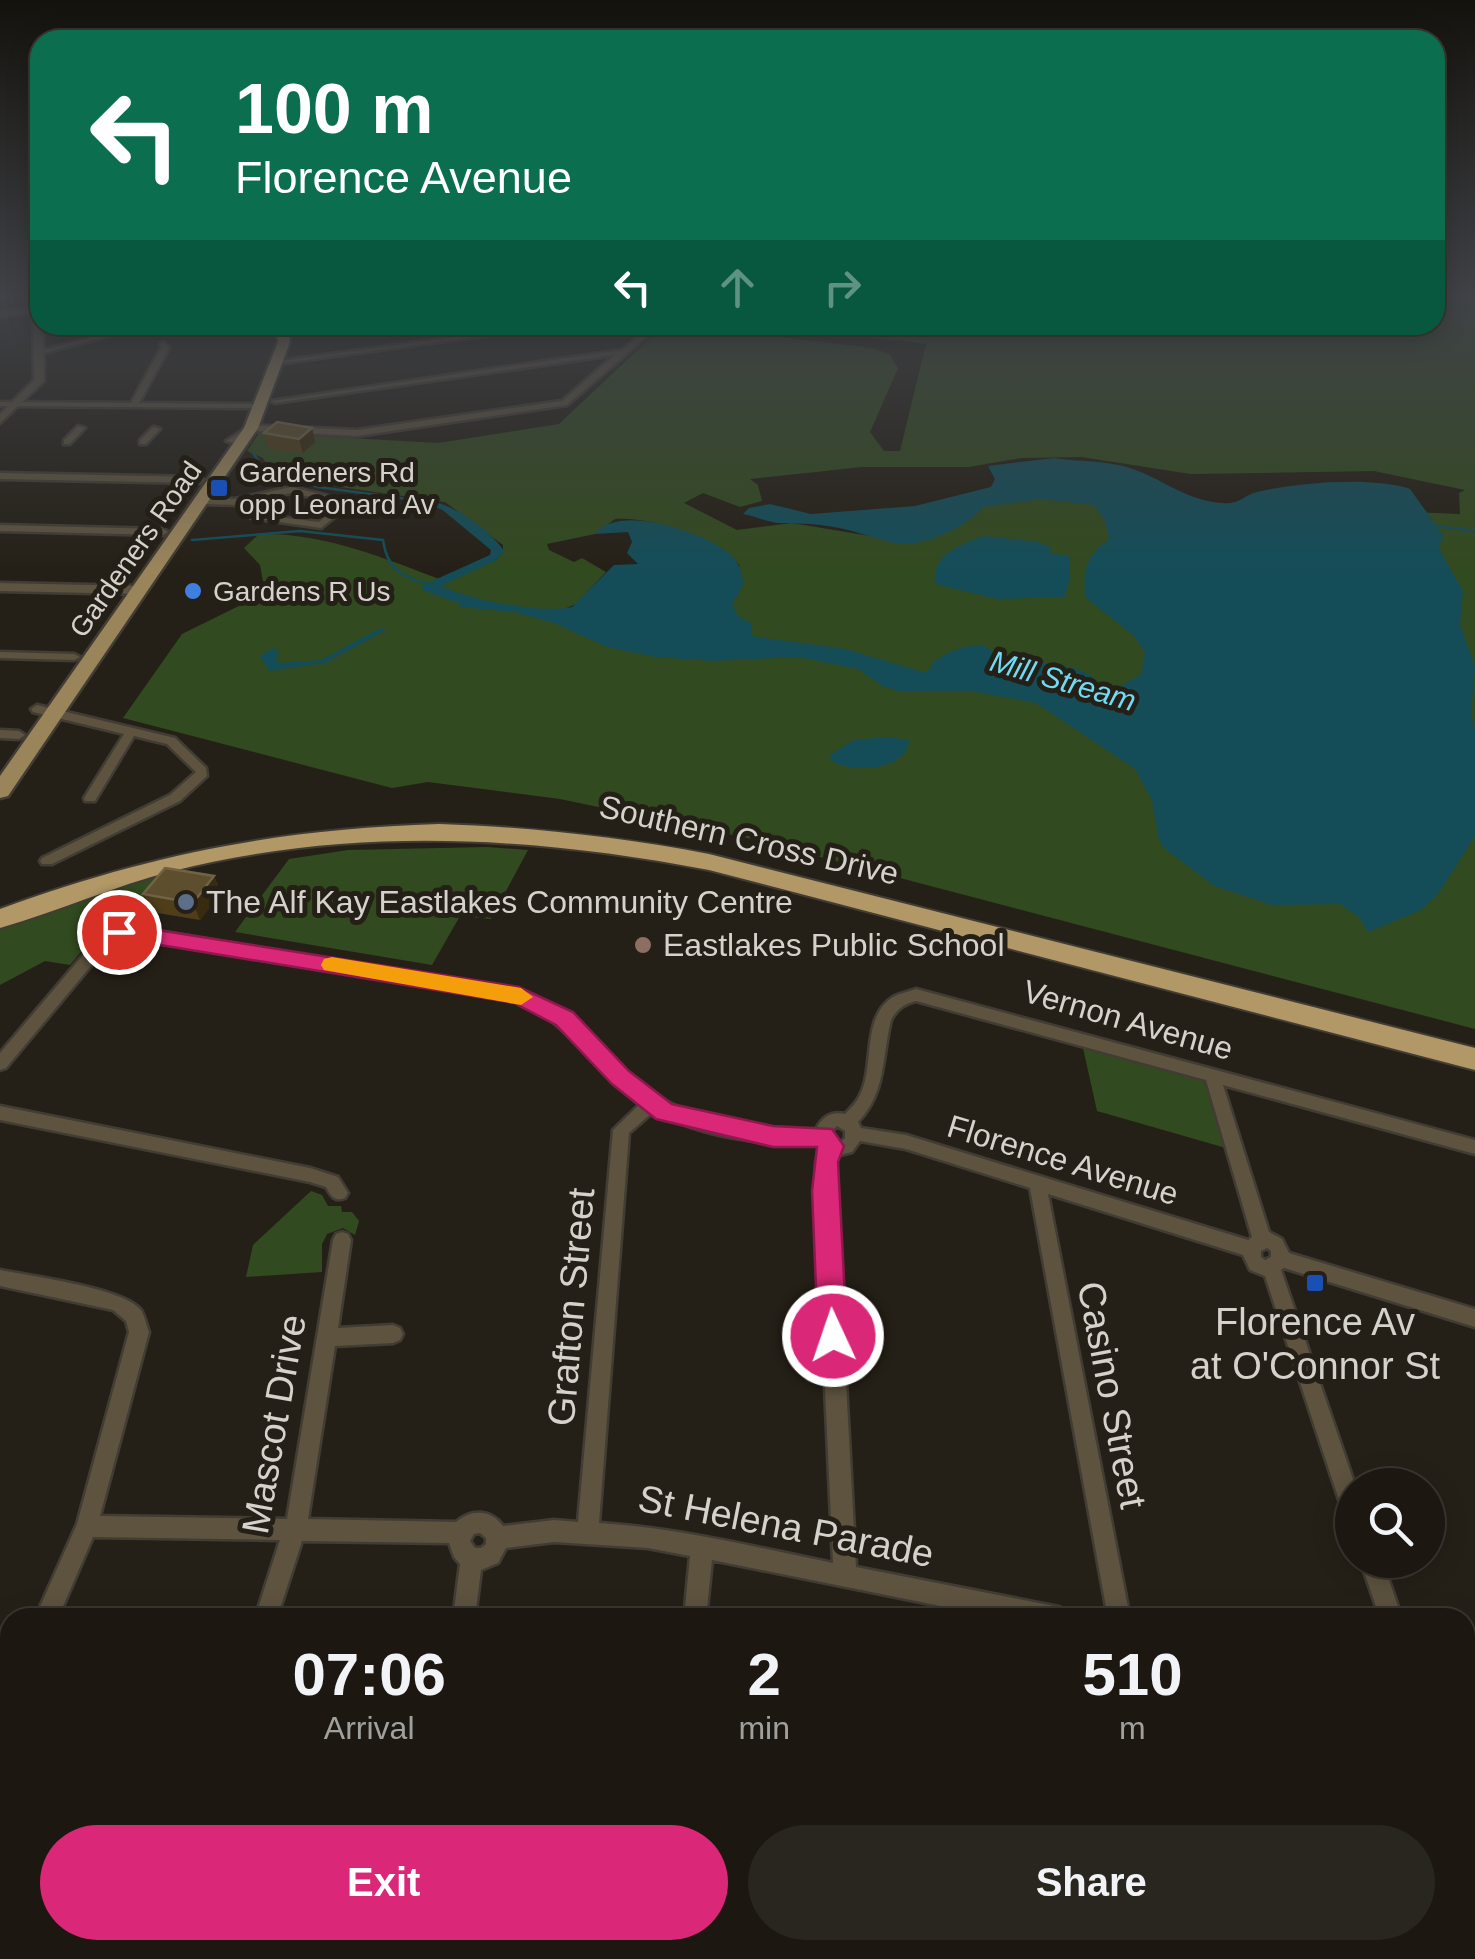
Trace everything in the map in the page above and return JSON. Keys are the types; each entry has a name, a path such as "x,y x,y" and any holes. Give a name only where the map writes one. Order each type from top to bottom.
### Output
{"highway":[{"name":"Southern Cross Drive","path":"0,904 138,859 274,830 331,822 440,816 553,820 709,847 1475,1041"},
{"name":"Southern Cross Drive","path":"0,919 132,874 279,842 394,830 545,833 616,842 709,862 1475,1059"}],"main road":[{"name":"Gardeners Road","path":"0,761 10,734 46,711 130,590 163,532 230,441 252,406 258,387"},
{"name":"Gardeners Road","path":"0,791 74,657 202,501 252,428 267,387"}],"street":[{"path":"0,420 33,387"},
{"path":"134,405 144,387"},
{"path":"274,402 375,387"},
{"path":"230,441 252,428 357,434 564,403 582,387"},
{"path":"0,404 252,406"},
{"path":"67,442 82,428"},
{"path":"144,442 156,429"},
{"path":"0,476 199,480"},
{"path":"202,501 248,503 254,516 322,525 348,502 291,490 230,501"},
{"path":"0,528 163,532"},
{"path":"0,587 130,590"},
{"path":"0,655 74,657"},
{"path":"46,711 171,742 202,772 176,798 47,861"},
{"path":"90,798 131,732"},
{"path":"0,1064 104,940 128,931 519,996 564,1018 651,1104 676,1117 758,1134 827,1141"},
{"name":"Vernon Avenue","path":"851,1128 868,1098 886,1012 906,996 947,1000 1475,1147"},
{"path":"1212,1074 1256,1245 1276,1246 1276,1263 1340,1468"},
{"name":"Grafton Street","path":"588,1531 620,1130 651,1104"},
{"path":"0,1113 310,1175 332,1182 340,1193"},
{"path":"845,1574 824,1128 831,1122 851,1128"},
{"name":"Florence Avenue","path":"851,1128 1256,1245"},
{"name":"Casino Street","path":"1038,1185 1117,1608"},
{"name":"Mascot Drive","path":"269,1608 296,1528 330,1337 342,1240"},
{"path":"1276,1263 1475,1318"},
{"path":"0,1278 118,1303 128,1309 136,1322 138,1343 87,1526 50,1608"},
{"path":"330,1337 393,1334"},
{"path":"484,1522 493,1527 497,1538 489,1555 472,1559 460,1546 462,1533 472,1524 484,1522"},
{"path":"87,1526 462,1533"},
{"name":"St Helena Parade","path":"497,1538 588,1531 702,1546 1001,1608"},
{"path":"697,1608 702,1546"},
{"path":"465,1608 472,1559"},
{"path":"1377,1578 1388,1608"}],"green space":[{"path":"598,387 890,387 870,432 884,451 900,451 915,387 1475,387 1475,1029 752,839 560,799 428,782 392,788 123,718 182,634 265,593 260,565 244,548 259,534 331,542 447,582 497,559 503,551 503,545 445,502 319,484 270,470 263,458 247,451 259,433 438,443 559,424","holes":["1081,457 1191,474 1374,471 1465,490 1459,493 1460,514 1030,496 973,504 882,538 792,523 737,530 684,503 703,493 740,507 762,501 758,485 750,479 862,467 969,467 1021,458","615,519 664,525 700,538 740,566 562,610 576,604 606,572 582,558 574,562 549,550 547,544 595,534"]},
{"path":"348,850 528,850 491,919 460,916 432,965 235,932 289,859"},
{"path":"159,876 128,918 105,924 70,965 45,961 0,985 0,927 77,898"},
{"path":"1083,1048 1203,1078 1226,1148 1097,1111"},
{"path":"311,1191 322,1195 328,1206 341,1206 342,1212 352,1212 359,1221 355,1235 343,1228 327,1234 322,1244 322,1272 246,1277 253,1245"}],"water":[{"path":"1054,458 1121,465 1186,494 1222,503 1233,503 1257,492 1312,484 1375,483 1410,489 1443,535 1439,549 1463,591 1460,625 1475,666 1471,713 1475,731 1475,836 1438,894 1421,910 1368,932 1360,918 1340,904 1272,905 1214,886 1165,849 1159,840 1152,800 1135,769 1036,703 971,691 902,692 882,686 858,669 798,657 713,661 655,657 607,647 554,623 514,612 460,607 461,604 424,591 421,586 490,555 491,550 433,502 473,521 504,551 497,559 441,586 525,607 572,607 614,565 638,564 627,553 632,542 628,532 595,534 607,525 623,521 663,524 703,538 731,555 744,584 732,604 738,616 752,624 751,634 757,637 846,649 919,671 928,671 937,659 951,652 981,645 1001,657 1071,667 1095,679 1103,689 1116,689 1141,674 1145,652 1134,636 1085,597 1088,564 1109,539 1105,520 1094,505 1041,499 983,507 942,535 904,544 836,527 776,523 743,514 749,508 770,504 811,514 915,506 991,487 995,479 988,466"},
{"path":"984,536 1039,542 1051,548 1050,554 1070,555 1065,597 997,599 935,584 938,565 949,552"},
{"path":"380,628 386,630 325,663 269,671 260,656 273,648 279,652 276,660 281,663 321,660"},
{"path":"854,740 909,740 899,758 888,764 850,767 830,759 831,754"}],"building":[{"path":"277,422 312,428 299,439 264,433"},
{"path":"165,868 214,876 193,903 143,894"}],"waterway":[{"path":"253,453 266,472 318,487 422,501 444,509"},
{"name":"Mill Stream","path":"1435,526 1475,531"},
{"path":"192,540 300,531 383,540 388,559 398,571 430,585"},
{"name":"Mill Stream","path":"453,578 494,560"}],"slow traffic":[{"path":"332,965 521,997"}],"place":[{"name":"Gardeners Rd opp Leonard Av","path":"219,488"},
{"name":"Gardens R Us","path":"193,591"},
{"name":"The Alf Kay Eastlakes Community Centre","path":"186,902"},
{"name":"Eastlakes Public School","path":"643,945"},
{"name":"Florence Av at O'Connor St","path":"1315,1283"}],"route":[{"path":"119,932 519,996 564,1018 621,1078 664,1112 773,1136 823,1136 832,1146 825,1162 825,1191 833,1336"}]}
